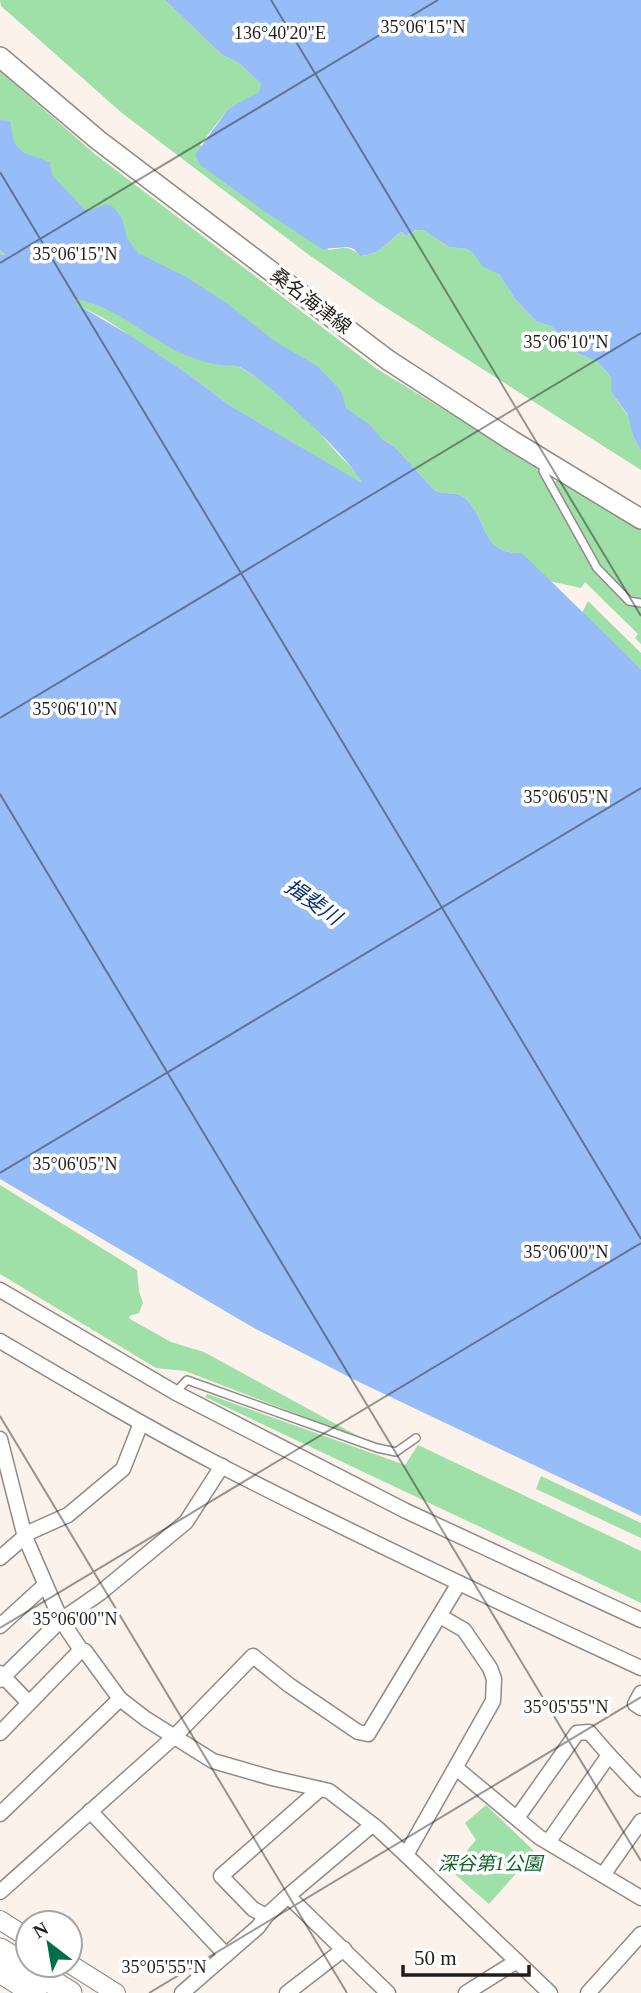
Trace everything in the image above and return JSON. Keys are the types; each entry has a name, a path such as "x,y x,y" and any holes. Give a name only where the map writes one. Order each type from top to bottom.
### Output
{"highway":[{"path":"0,1950 70,1993"},
{"path":"0,1971 35,1993"}],"main road":[{"name":"桑名海津線","path":"0,57 99,140 388,360 641,519"}],"street":[{"path":"0,1290 176,1393 406,1511 641,1620"},
{"path":"0,1341 141,1423 222,1466 459,1583 641,1668"},
{"path":"0,1558 30,1532 68,1515 123,1469 141,1423"},
{"path":"0,1439 24,1537 61,1620 120,1699 146,1720 214,1761 272,1779 329,1791 406,1855 550,1993"},
{"path":"29,1703 1,1677 61,1620 100,1593 186,1522 222,1466"},
{"path":"0,1892 174,1737 253,1656 289,1685 358,1732 368,1734 459,1583"},
{"path":"0,1626 46,1585"},
{"path":"406,1855 493,1701 494,1679 491,1668 464,1630 440,1616"},
{"path":"0,1732 81,1650"},
{"path":"641,1693 635,1704 641,1708"},
{"path":"0,1814 120,1699"},
{"path":"517,1818 577,1733 589,1731 641,1789"},
{"path":"549,1841 609,1755"},
{"path":"456,1768 539,1837 641,1898"},
{"path":"266,1916 253,1909 221,1876 320,1789"},
{"path":"90,1811 226,1955"},
{"path":"603,1875 641,1821"},
{"path":"182,1993 258,1927 288,1896 372,1825"},
{"path":"288,1896 388,1993"},
{"path":"588,1993 641,1934"},
{"path":"287,1993 344,1949"},
{"path":"466,1993 517,1961"},
{"path":"84,1973 116,1993"}],"lane":[{"path":"547,461 543,471 597,568 629,601 641,603"},
{"path":"176,1393 187,1380 377,1448 396,1452 416,1438"}],"green space":[{"path":"0,0 165,0 221,54 240,64 261,84 262,90 254,97 228,109 200,145 329,250 346,248 360,256 372,254 399,233 402,232 406,236 423,230 449,247 467,249 473,253 499,274 515,299 537,322 551,326 577,353 598,362 611,377 611,392 631,420 633,436 641,451 641,470 374,300 309,255 122,113 1,6"},
{"path":"0,71 96,155 377,369 535,465 542,478 550,483 560,480 641,529 641,644 635,638 638,634 585,582 581,588 549,581 522,553 499,548 487,535 479,517 466,499 434,490 394,446 155,266 0,155"},
{"path":"0,232 261,381 307,420 355,471 362,484 229,405 188,374 105,319 78,305 7,255 0,254"},
{"path":"588,601 641,653 641,669 582,613"},
{"path":"0,1185 137,1270 143,1303 139,1313 129,1316 130,1319 171,1342 204,1352 367,1441 185,1371 156,1368 0,1274"},
{"path":"207,1394 405,1465 418,1445 641,1551 641,1603 205,1397"},
{"path":"541,1476 641,1523 641,1538 536,1489"},
{"name":"深谷第1公園","path":"486,1805 535,1852 489,1904 450,1870 476,1840 465,1823"}],"water":[{"path":"165,0 641,0 641,451 633,436 628,415 611,392 611,377 598,362 577,353 551,326 537,322 515,299 499,274 483,267 467,249 449,247 423,230 416,230 406,236 402,232 399,233 372,254 360,256 348,247 322,249 200,165 195,155 228,109 259,92 261,84 240,64 221,54"},
{"name":"揖斐川","path":"0,120 10,121 14,143 24,153 50,162 52,175 84,209 91,210 106,204 114,208 122,218 127,238 138,253 186,277 228,304 273,340 317,366 341,391 346,408 394,446 434,490 466,499 492,542 508,552 522,553 641,669 641,1516 357,1381 254,1328 0,1179 0,254 6,255 0,249","holes":["75,299 118,315 185,355 212,364 237,366 249,372 325,438 362,483 229,405 131,336 78,305"]}]}
